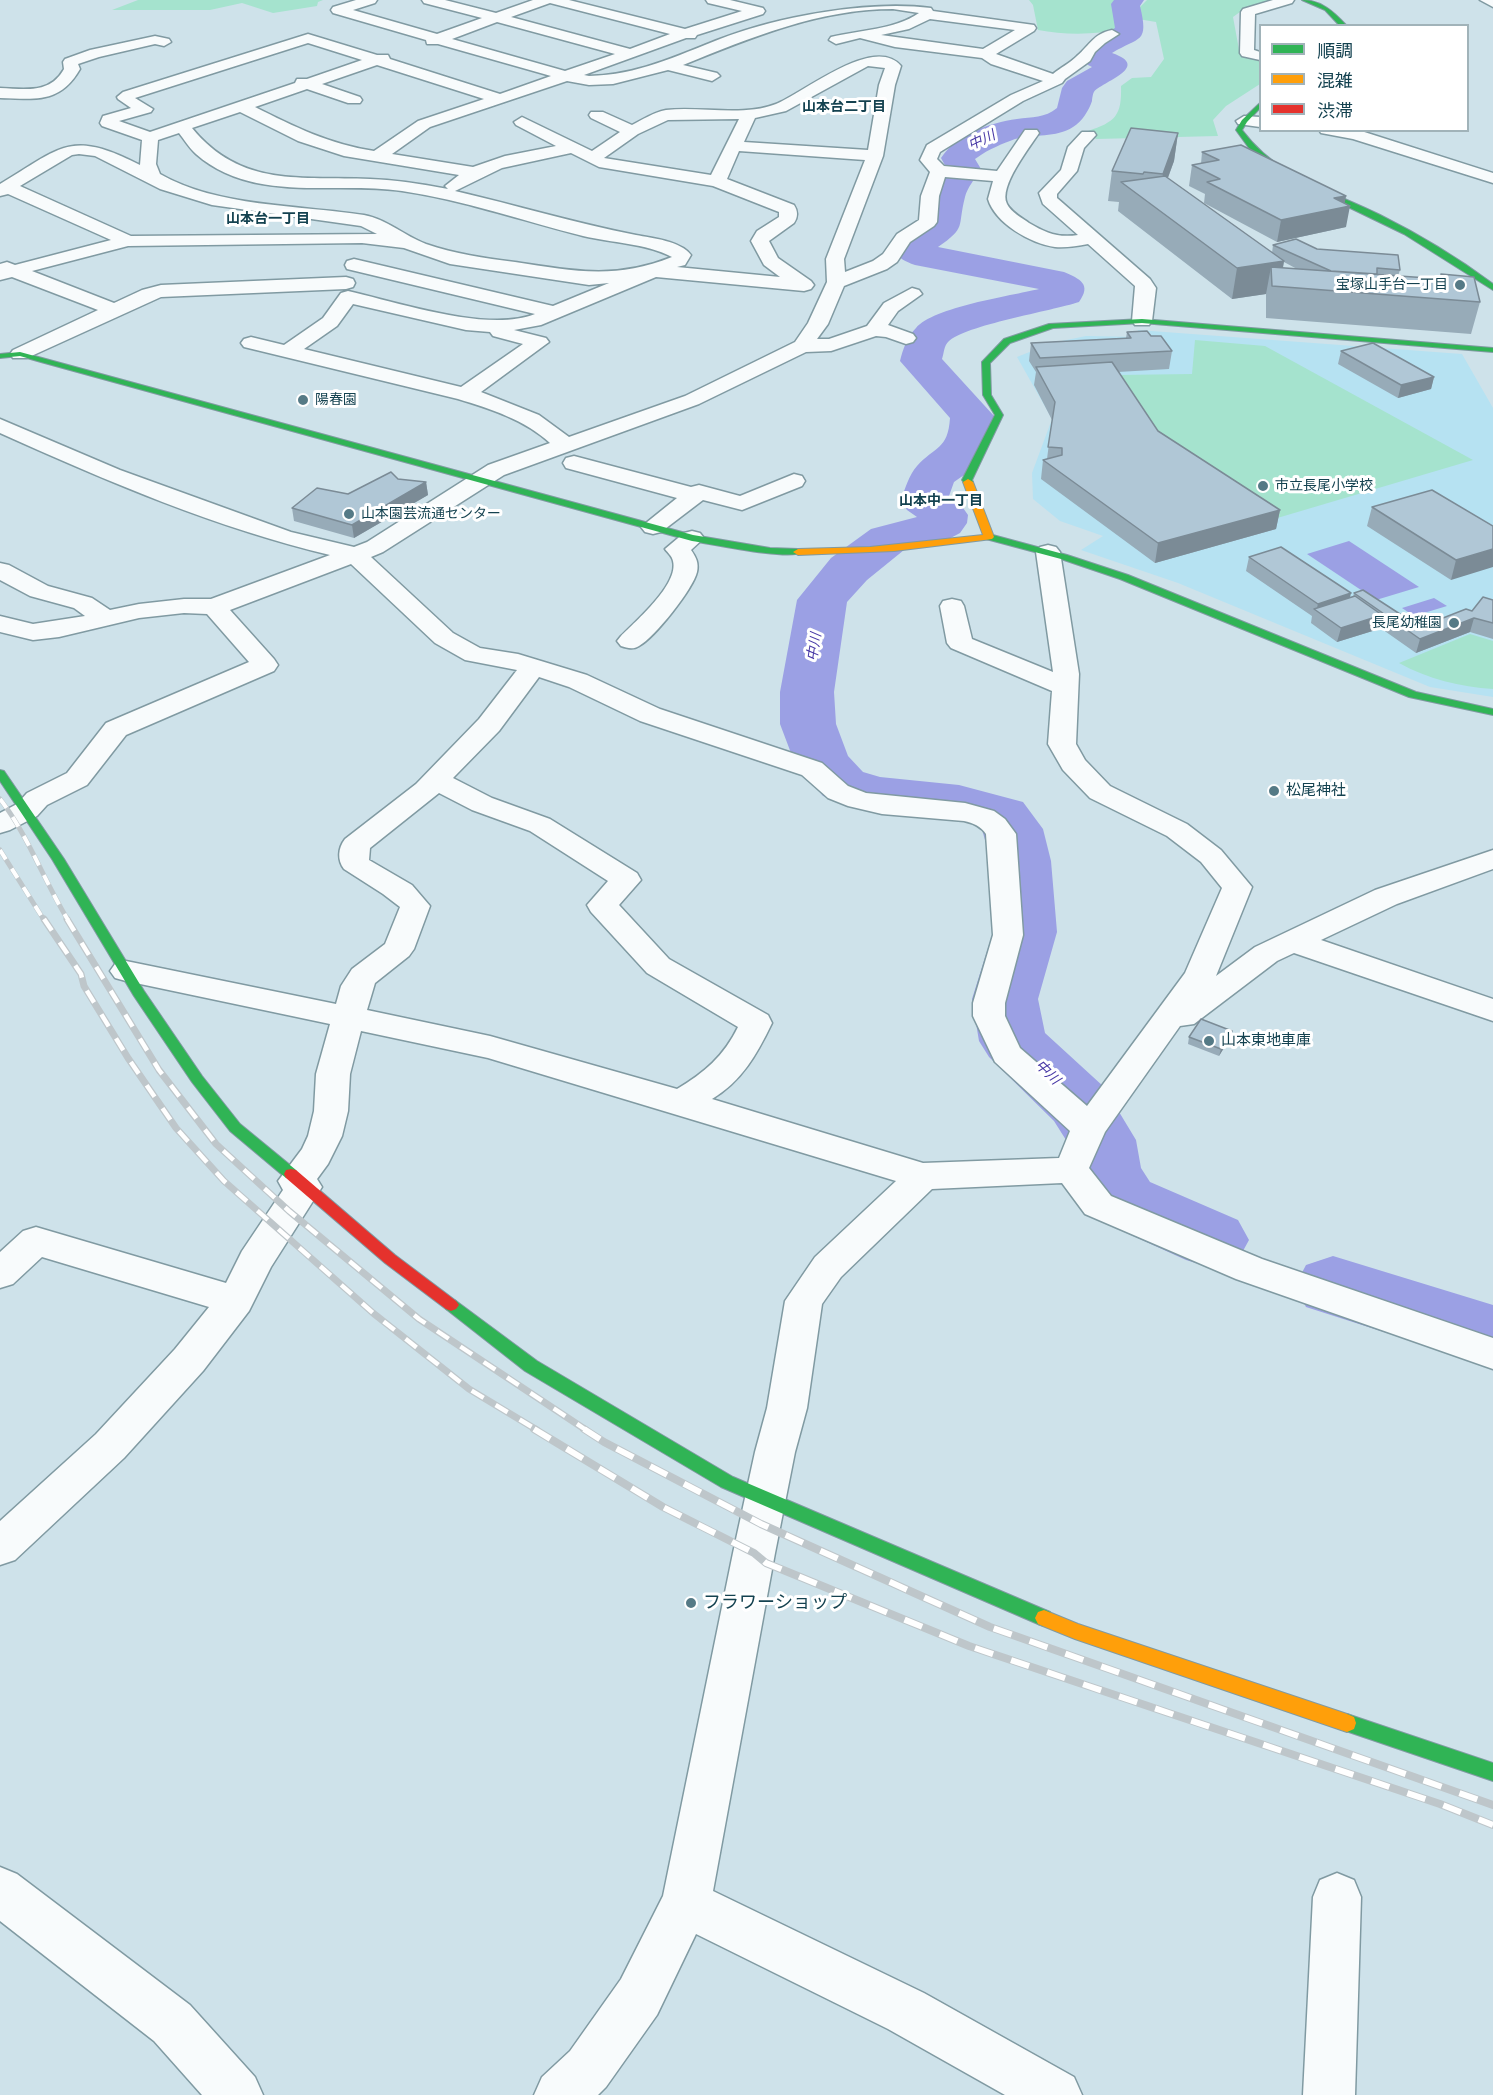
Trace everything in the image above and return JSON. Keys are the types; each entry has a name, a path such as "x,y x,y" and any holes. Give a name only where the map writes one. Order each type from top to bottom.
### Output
{"street":[{"path":"370,0 338,10 566,76 612,81 629,79 770,27 818,15 865,6 907,3 926,11 927,14"},
{"path":"429,0 668,64 716,70 690,56"},
{"path":"417,46 546,0"},
{"path":"553,0 742,49"},
{"path":"713,0 758,11"},
{"path":"1259,56 1247,53 1248,12 1287,0"},
{"path":"1305,0 1327,9 1342,24"},
{"path":"1487,0 1493,3"},
{"path":"376,157 424,124 685,34 775,6"},
{"path":"836,40 908,24 927,14 1029,28 986,54"},
{"path":"818,15 863,34 895,43 986,54 996,61 1058,80"},
{"path":"805,33 836,21"},
{"path":"1003,177 939,171 928,160 933,149 940,143 1017,98 1058,80 1059,76 1085,58 1089,50 1100,40 1112,34"},
{"path":"397,53 376,60 243,107 150,137 108,123 109,119 145,109 125,97 134,92 308,38 376,60 500,99"},
{"path":"0,93 25,94 60,86 72,69 64,64 95,53 135,44 154,40 164,42"},
{"path":"593,158 632,131 665,115 749,114 780,108 862,63 875,61 893,66 887,85 874,156 835,259 833,288 818,324 802,346"},
{"path":"229,62 257,71"},
{"path":"280,76 354,100"},
{"path":"25,94 56,110"},
{"path":"1259,106 1244,121 1239,130 1244,142 1258,156 1295,181 1366,211 1421,240 1478,275 1493,288"},
{"path":"243,107 304,138 376,157 472,172"},
{"path":"717,181 749,114"},
{"path":"597,115 632,131"},
{"path":"1244,121 1259,123"},
{"path":"522,122 599,162 717,181 788,209 788,219 760,241 771,261 799,284"},
{"path":"0,356 20,354 149,294 161,291 347,290 466,324 496,326 534,321 678,261 682,255 669,249 593,233 443,194 395,185 292,183 241,173 196,148 182,126"},
{"path":"1336,132 1378,141 1493,178"},
{"path":"1031,133 1003,177 997,197 998,205 1003,212 1021,225 1053,242 1093,238"},
{"path":"1088,135 1076,147 1069,171 1048,194 1049,200 1143,283 1146,288 1142,321"},
{"path":"150,137 148,164 152,177"},
{"path":"734,146 874,156"},
{"path":"443,194 472,172 515,158 573,148"},
{"path":"4,189 67,151 75,149 98,151 180,190 218,201 366,221 406,243 450,258 576,279 610,278 653,270 833,288 880,265 890,258 903,238 928,222 930,195 939,171"},
{"path":"4,189 128,241"},
{"path":"998,205 1049,200"},
{"path":"999,231 1021,225"},
{"path":"3,269 128,241 362,238 406,243"},
{"path":"287,352 330,322 347,290 354,265 368,246 330,239"},
{"path":"354,265 555,312"},
{"path":"3,269 114,310"},
{"path":"874,330 891,307 912,294"},
{"path":"989,537 967,480 999,415 987,395 986,362 1006,341 1052,326 1142,321 1493,350"},
{"path":"465,394 539,342 497,331 496,326"},
{"path":"0,624 33,632 139,611 184,606 214,607 375,547 496,470 570,454 610,431 692,400 802,346 831,345 874,330 889,331 906,338"},
{"path":"251,343 498,404 552,432 570,454 694,495"},
{"path":"20,354 477,481 692,538 770,552 850,553 902,549 989,537 1048,552 1124,577 1413,695 1493,712"},
{"path":"0,425 112,475 245,524 283,537 354,554 420,617 458,648 474,655 509,660 578,681 650,715 812,769 838,792 858,800 882,805 965,812 984,817 995,825 1001,834 1008,935 989,1003 989,1016 1007,1054 1089,1128"},
{"path":"653,527 699,492 742,503 794,481"},
{"path":"630,641 669,599 686,572 685,560 677,549 692,538"},
{"path":"1048,552 1066,674 1062,744 1073,764 1100,792 1177,830 1211,856 1237,887 1200,976 1089,1128 1071,1170"},
{"path":"0,570 39,591 83,603 105,618"},
{"path":"0,614 39,591"},
{"path":"952,606 960,643 1065,687"},
{"path":"0,824 27,810 37,799 77,779 116,729 265,665 214,607"},
{"path":"0,1547 110,1446 189,1360 236,1301 255,1261 325,1136 331,1111 333,1074 357,986 363,976 398,950 414,906 403,891 363,872 354,863 355,845 436,780 489,725 532,668"},
{"path":"0,772 27,810 126,971 183,1058 230,1122 390,1259 531,1366 727,1482 1075,1631 1493,1772"},
{"path":"436,780 482,804 540,825 626,880 602,905 658,966 756,1023 742,1052 716,1081 682,1102"},
{"path":"1158,1035 1266,954 1386,897 1493,859"},
{"path":"1294,942 1493,1010"},
{"path":"126,971 490,1047 682,1102 923,1176 1071,1170"},
{"path":"1071,1170 1098,1205 1249,1269 1493,1354"},
{"path":"560,2095 588,2070 639,1997 686,1904 766,1497 787,1408 804,1301 828,1267 923,1176"},
{"path":"0,1274 36,1240 236,1301"},
{"path":"0,1891 172,2022 237,2095"},
{"path":"1329,2095 1337,1897"},
{"path":"686,1904 906,2011 1056,2095"}],"shaded area":[{"name":"市立長尾小学校","path":"1138,330 1462,354 1493,408 1493,697 1430,687 1178,583 1081,550 1103,536 1060,521 1033,499 1032,473 1052,419 1017,357 1052,343 1086,336 1137,337"}],"green space":[{"path":"138,0 323,0 318,2 317,6 273,13 242,3 210,10 112,10"},
{"path":"1029,0 1117,0 1116,8 1122,29 1080,34 1038,30 1033,5"},
{"path":"1147,0 1272,0 1244,9 1233,17 1240,55 1259,60 1259,85 1226,106 1213,120 1218,136 1096,139 1088,131 1111,121 1115,116 1120,104 1121,86 1132,78 1151,77 1164,59 1156,22 1138,19 1139,8"},
{"path":"1195,340 1265,346 1473,460 1274,519 1159,445 1118,375 1192,374"},
{"path":"1470,634 1493,641 1493,689 1445,681 1421,674 1399,663"}],"water":[{"path":"1349,541 1419,587 1376,600 1307,554"},
{"path":"1434,598 1447,606 1414,616 1402,608"}],"building":[{"path":"1131,128 1178,133 1163,174 1112,171"},
{"path":"1241,145 1346,196 1334,198 1350,206 1281,220 1207,182 1220,179 1192,165 1219,160 1202,152"},
{"path":"1165,176 1284,261 1237,268 1121,182"},
{"path":"1296,239 1317,249 1398,255 1400,270 1377,268 1377,274 1331,271 1273,245"},
{"path":"1271,267 1442,279 1441,274 1474,277 1480,302 1272,286"},
{"path":"1147,331 1151,336 1161,336 1172,351 1040,358 1031,343 1131,338 1127,332"},
{"path":"1373,343 1434,377 1401,385 1341,351"},
{"path":"1112,362 1158,431 1280,510 1158,543 1043,460 1062,455 1062,448 1048,447 1055,402 1036,367"},
{"path":"391,472 398,479 426,482 352,525 292,508 317,488 348,494"},
{"path":"1432,490 1493,526 1493,549 1456,560 1372,507"},
{"path":"1281,547 1351,593 1318,604 1249,557"},
{"path":"1363,590 1420,627 1466,609 1472,611 1483,597 1493,600 1493,623 1474,618 1420,639 1354,593"},
{"path":"1355,596 1382,615 1341,628 1314,609"},
{"path":"1201,1019 1232,1031 1221,1049 1189,1037"}],"waterway":[{"name":"中川","path":"1130,0 1125,4 1130,25 1129,33 1102,46 1096,53 1099,59 1111,63 1111,68 1078,88 1075,103 1070,113 1062,120 1042,126 1004,131 966,149 958,158 964,169 947,195 943,227 914,247 914,252 928,257 1050,280 1065,287 1065,294 956,322 941,328 929,338 921,361 972,416 971,438 948,465 934,475 924,500 944,515 943,523 928,531 888,539 849,569 822,600 807,692 808,724 822,761 843,784 873,794 959,802 1002,814 1013,829 1021,861 1025,932 1005,999 1013,1041 1079,1104 1101,1140 1105,1172 1124,1201 1212,1240"},
{"name":"中川","path":"1333,1286 1493,1336"}],"railway":[{"path":"0,799 19,828 68,920"},
{"path":"0,850 44,920"},
{"path":"44,919 81,974 84,986 128,1058 176,1128 224,1181 373,1313 469,1389 537,1430"},
{"path":"67,919 159,1070 216,1144 289,1211 419,1319 586,1430"},
{"path":"534,1429 663,1507 754,1553 766,1563 969,1646 1440,1804 1493,1825"},
{"path":"584,1429 604,1442 761,1524 990,1627 1493,1805"}],"traffic: fast":[{"path":"1305,0 1327,9 1342,24"},
{"path":"1259,106 1244,121 1239,130 1251,147 1266,161 1300,183 1407,232 1451,258 1493,288"},
{"path":"968,482 999,415 987,395 986,362 1007,341 1052,326 1142,321 1493,350"},
{"path":"0,356 20,354 44,360 692,538 770,551 798,552"},
{"path":"989,537 1064,557 1124,577 1413,695 1493,712"},
{"path":"0,773 58,859 139,993 197,1079 235,1127 291,1174"},
{"path":"451,1305 531,1366 727,1482 1044,1618"},
{"path":"1347,1723 1493,1772"}],"traffic: slow":[{"path":"798,552 894,548 989,537 968,482"},
{"path":"1044,1618 1075,1631 1347,1723"}],"traffic: jam":[{"path":"291,1174 390,1259 451,1305"}],"place":[{"name":"宝塚山手台一丁目","path":"1460,285"},
{"name":"陽春園","path":"303,400"},
{"name":"市立長尾小学校","path":"1263,486"},
{"name":"山本園芸流通センター","path":"349,514"},
{"name":"長尾幼稚園","path":"1454,623"},
{"name":"松尾神社","path":"1274,791"},
{"name":"山本東地車庫","path":"1209,1041"},
{"name":"フラワーショップ","path":"691,1603"}],"district":[{"name":"山本台二丁目","path":"844,107"},
{"name":"山本台一丁目","path":"268,219"},
{"name":"山本中一丁目","path":"941,501"}]}
